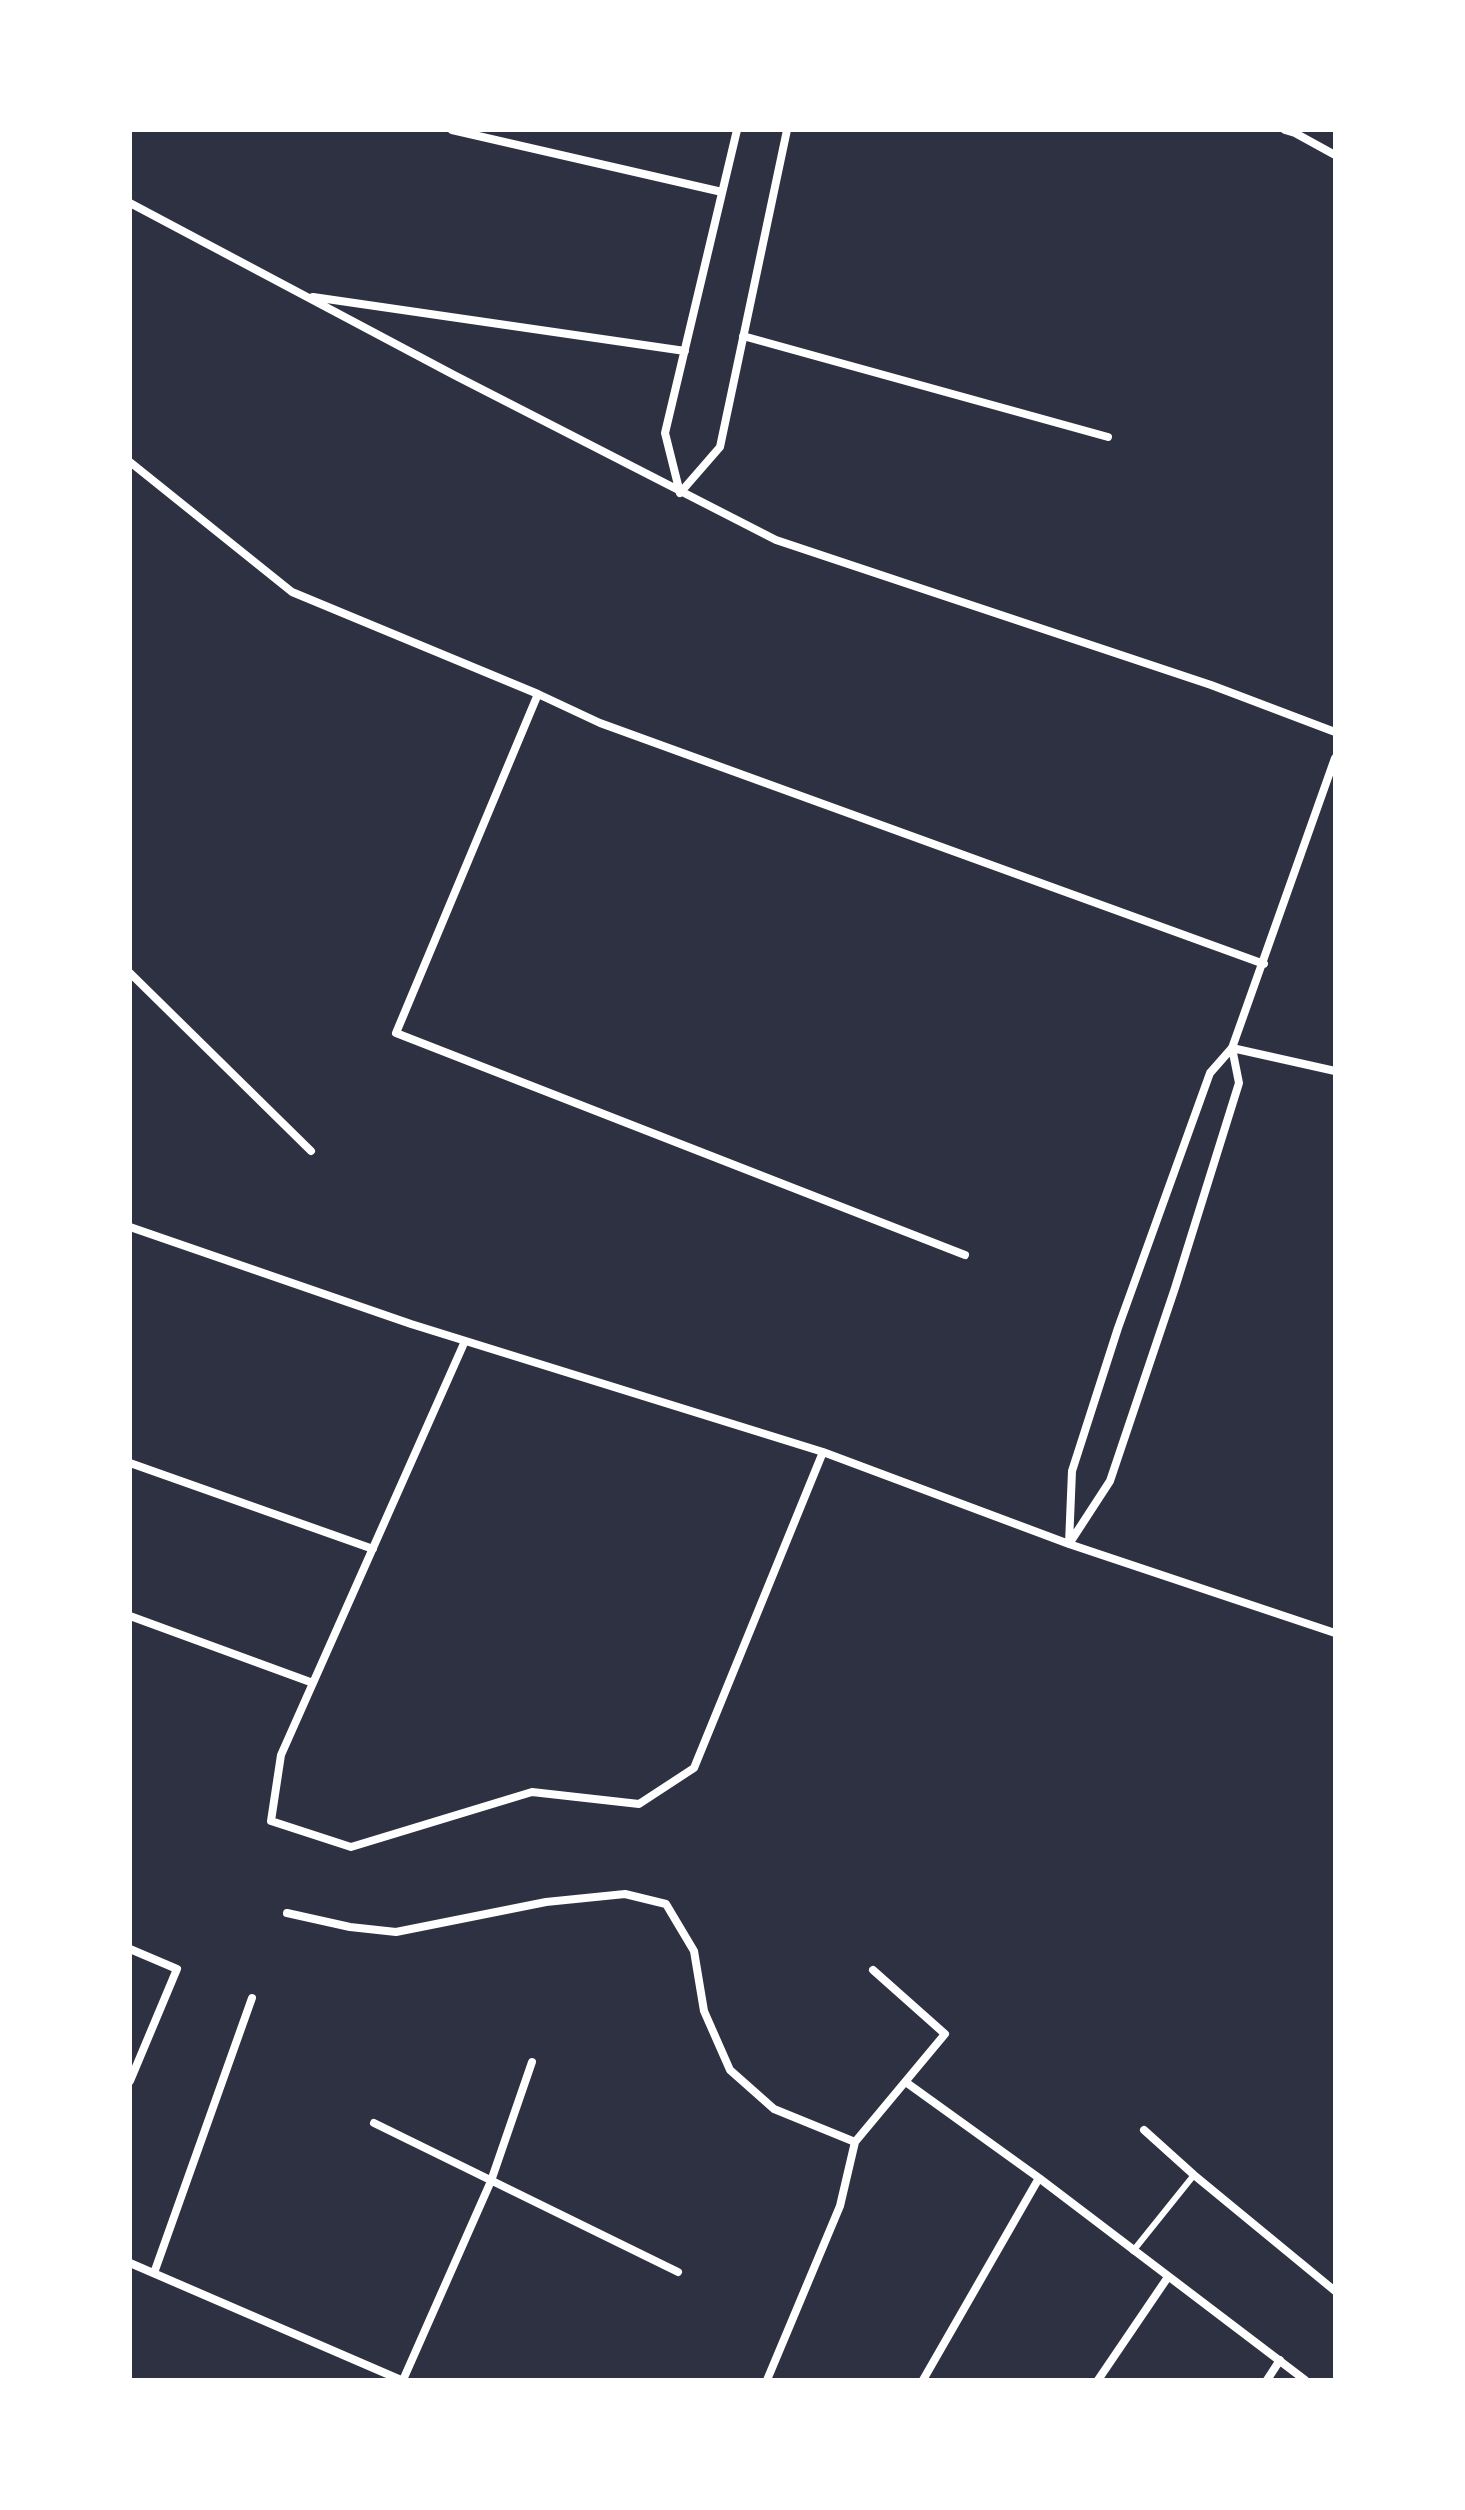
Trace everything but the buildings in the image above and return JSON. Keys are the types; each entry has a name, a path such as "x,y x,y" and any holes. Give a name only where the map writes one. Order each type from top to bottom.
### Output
{"street":[{"path":"452,130 722,192"},
{"path":"680,493 665,433 737,130"},
{"path":"680,493 720,447 787,130"},
{"path":"1285,130 1335,155"},
{"path":"130,203 680,493 776,540 1211,685 1335,732"},
{"path":"305,296 685,351"},
{"path":"743,336 1108,437"},
{"path":"130,462 292,592 538,694 600,723 1264,964"},
{"path":"538,694 396,1033 965,1255"},
{"path":"1069,1544 1072,1471 1118,1328 1210,1073 1232,1048 1264,964 1335,758"},
{"path":"130,973 311,1151"},
{"path":"1232,1048 1335,1071"},
{"path":"1069,1544 1110,1481 1175,1288 1239,1083 1232,1048"},
{"path":"130,1227 465,1341 823,1452 1069,1544 1335,1633"},
{"path":"465,1341 281,1755 271,1821 351,1847 532,1792 639,1804 694,1768 823,1452"},
{"path":"130,1463 373,1549"},
{"path":"130,1616 313,1683"},
{"path":"287,1913 350,1927 396,1932 546,1902 625,1894 666,1904 694,1951 704,2011 730,2070 774,2109 855,2142"},
{"path":"130,1949 177,1969 130,2081"},
{"path":"767,2380 840,2206 855,2142 945,2034 873,1970"},
{"path":"154,2273 252,1998"},
{"path":"130,2263 402,2380 491,2181 532,2062"},
{"path":"907,2083 1039,2178 1305,2380"},
{"path":"374,2123 678,2272"},
{"path":"1144,2130 1335,2291"},
{"path":"923,2380 1039,2178"},
{"path":"1098,2380 1168,2277"},
{"path":"1267,2380 1280,2360"}],"lane":[{"path":"1133,2251 1194,2175"}]}
